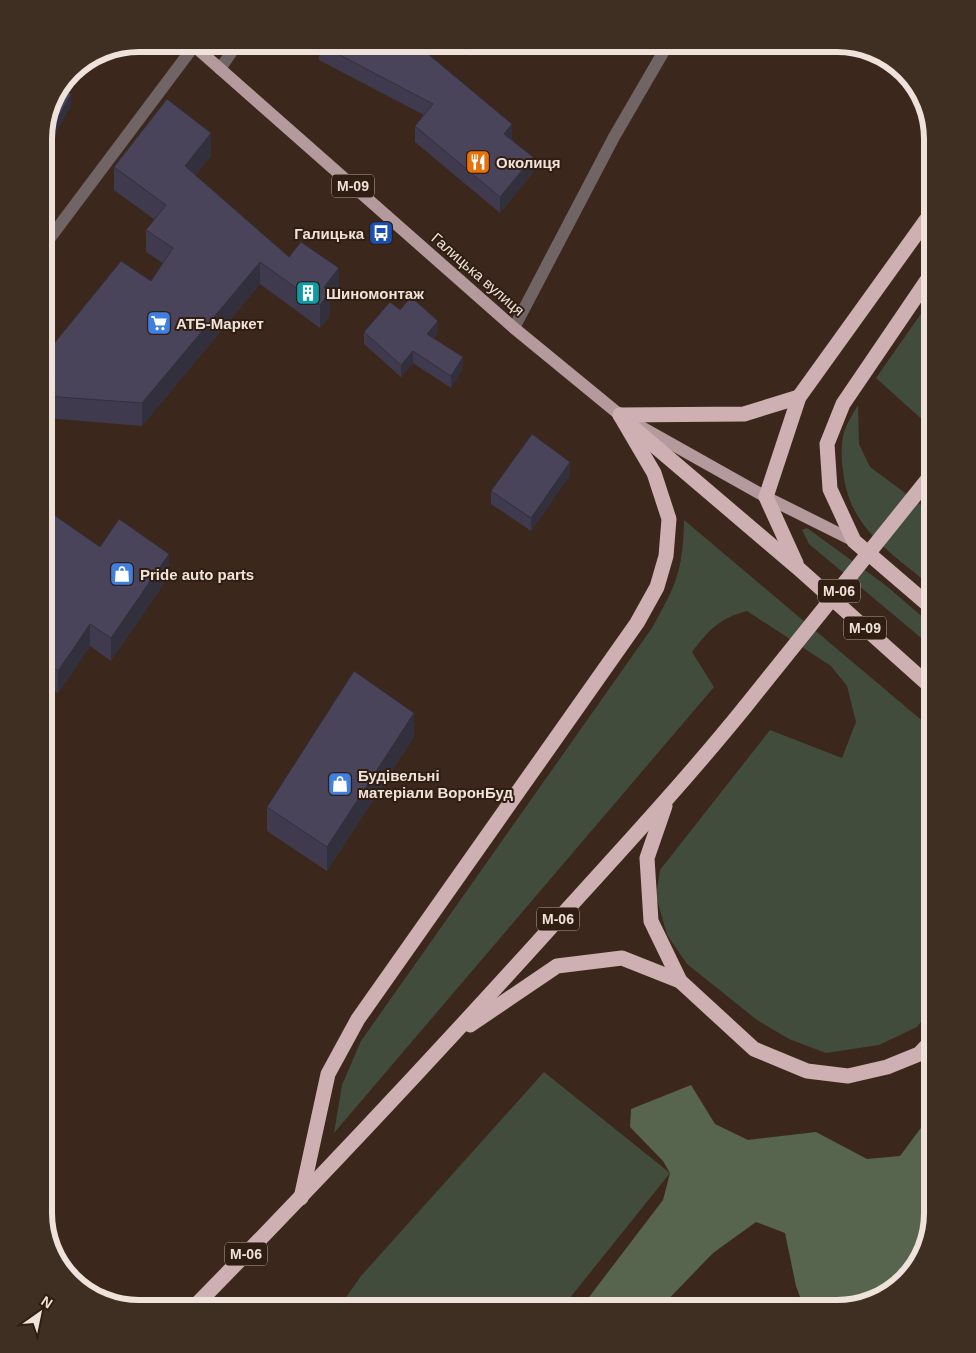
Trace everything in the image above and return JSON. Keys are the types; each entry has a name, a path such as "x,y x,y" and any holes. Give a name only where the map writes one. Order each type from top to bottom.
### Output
{"highway":[{"path":"766,497 799,396 924,223"},
{"path":"854,541 830,489 828,444 843,404 924,286"},
{"path":"620,416 744,414 799,396"},
{"path":"620,416 798,568"},
{"path":"301,1198 328,1074 358,1019 637,623 657,587 666,556 669,519 654,473 620,416"},
{"name":"М-06","path":"201,1300 301,1198 450,1039 667,800 746,708 924,484"},
{"name":"М-09","path":"766,497 798,568 924,681"},
{"name":"М-09","path":"854,541 924,601"},
{"path":"667,800 647,858 651,922 680,981"},
{"path":"450,1039 557,966 622,958 680,981 754,1049 807,1072 848,1076 887,1067 919,1054 924,1049"}],"main road":[{"name":"Галицька вулиця","path":"201,52 514,328 620,416 766,497"},
{"name":"М-09","path":"766,497 854,541"}],"street":[{"path":"53,234 188,52"},
{"path":"220,69 231,52"},
{"path":"514,328 614,137 663,53"}],"green space":[{"path":"924,309 924,421 876,378"},
{"path":"858,405 859,444 870,467 924,507 924,580 874,537 853,508 842,465 843,437 850,418"},
{"path":"684,520 924,722 924,1018 917,1027 879,1045 826,1053 789,1039 757,1020 687,964 667,935 656,896 660,870 770,730 842,758 856,722 847,686 831,666 747,611 737,614 715,626 692,652 714,687 334,1133 342,1085 361,1041 652,628 677,577"},
{"path":"807,528 884,584 924,618 924,640 809,544 802,530"},
{"path":"544,1072 670,1173 568,1300 344,1300 361,1276"},
{"path":"691,1085 715,1124 748,1140 816,1132 867,1159 900,1156 924,1124 923,1225 921,1236 912,1257 889,1283 870,1294 848,1300 801,1300 796,1286 785,1233 756,1222 713,1253 668,1300 587,1300 663,1200 670,1173 663,1161 630,1127 631,1109"}],"building":[{"path":"335,52 426,52 512,124 504,134 533,157 500,197 415,126 433,104"},
{"path":"67,92 71,94 54,125 61,101"},
{"name":"ATБ-Маркет","path":"167,99 211,133 185,166 289,257 301,242 339,268 324,287 330,292 320,305 260,262 142,403 53,397 53,345 121,261 151,281 173,248 146,230 166,205 114,167"},
{"path":"411,297 438,321 427,334 463,357 451,376 413,351 401,365 364,332 390,302 400,310"},
{"path":"532,434 570,462 531,518 491,491"},
{"path":"53,514 100,547 119,519 169,554 111,638 90,624 58,671 53,667"},
{"name":"Будівельні матеріали ВоронБуд","path":"354,671 414,713 327,847 267,807"}],"place":[{"name":"Околиця","path":"478,162"},
{"name":"Галицька","path":"381,233"},
{"name":"Шиномонтаж","path":"308,293"},
{"name":"ATБ-Маркет","path":"159,323"},
{"name":"Pride auto parts","path":"122,574"},
{"name":"Будівельні матеріали ВоронБуд","path":"340,784"}]}
